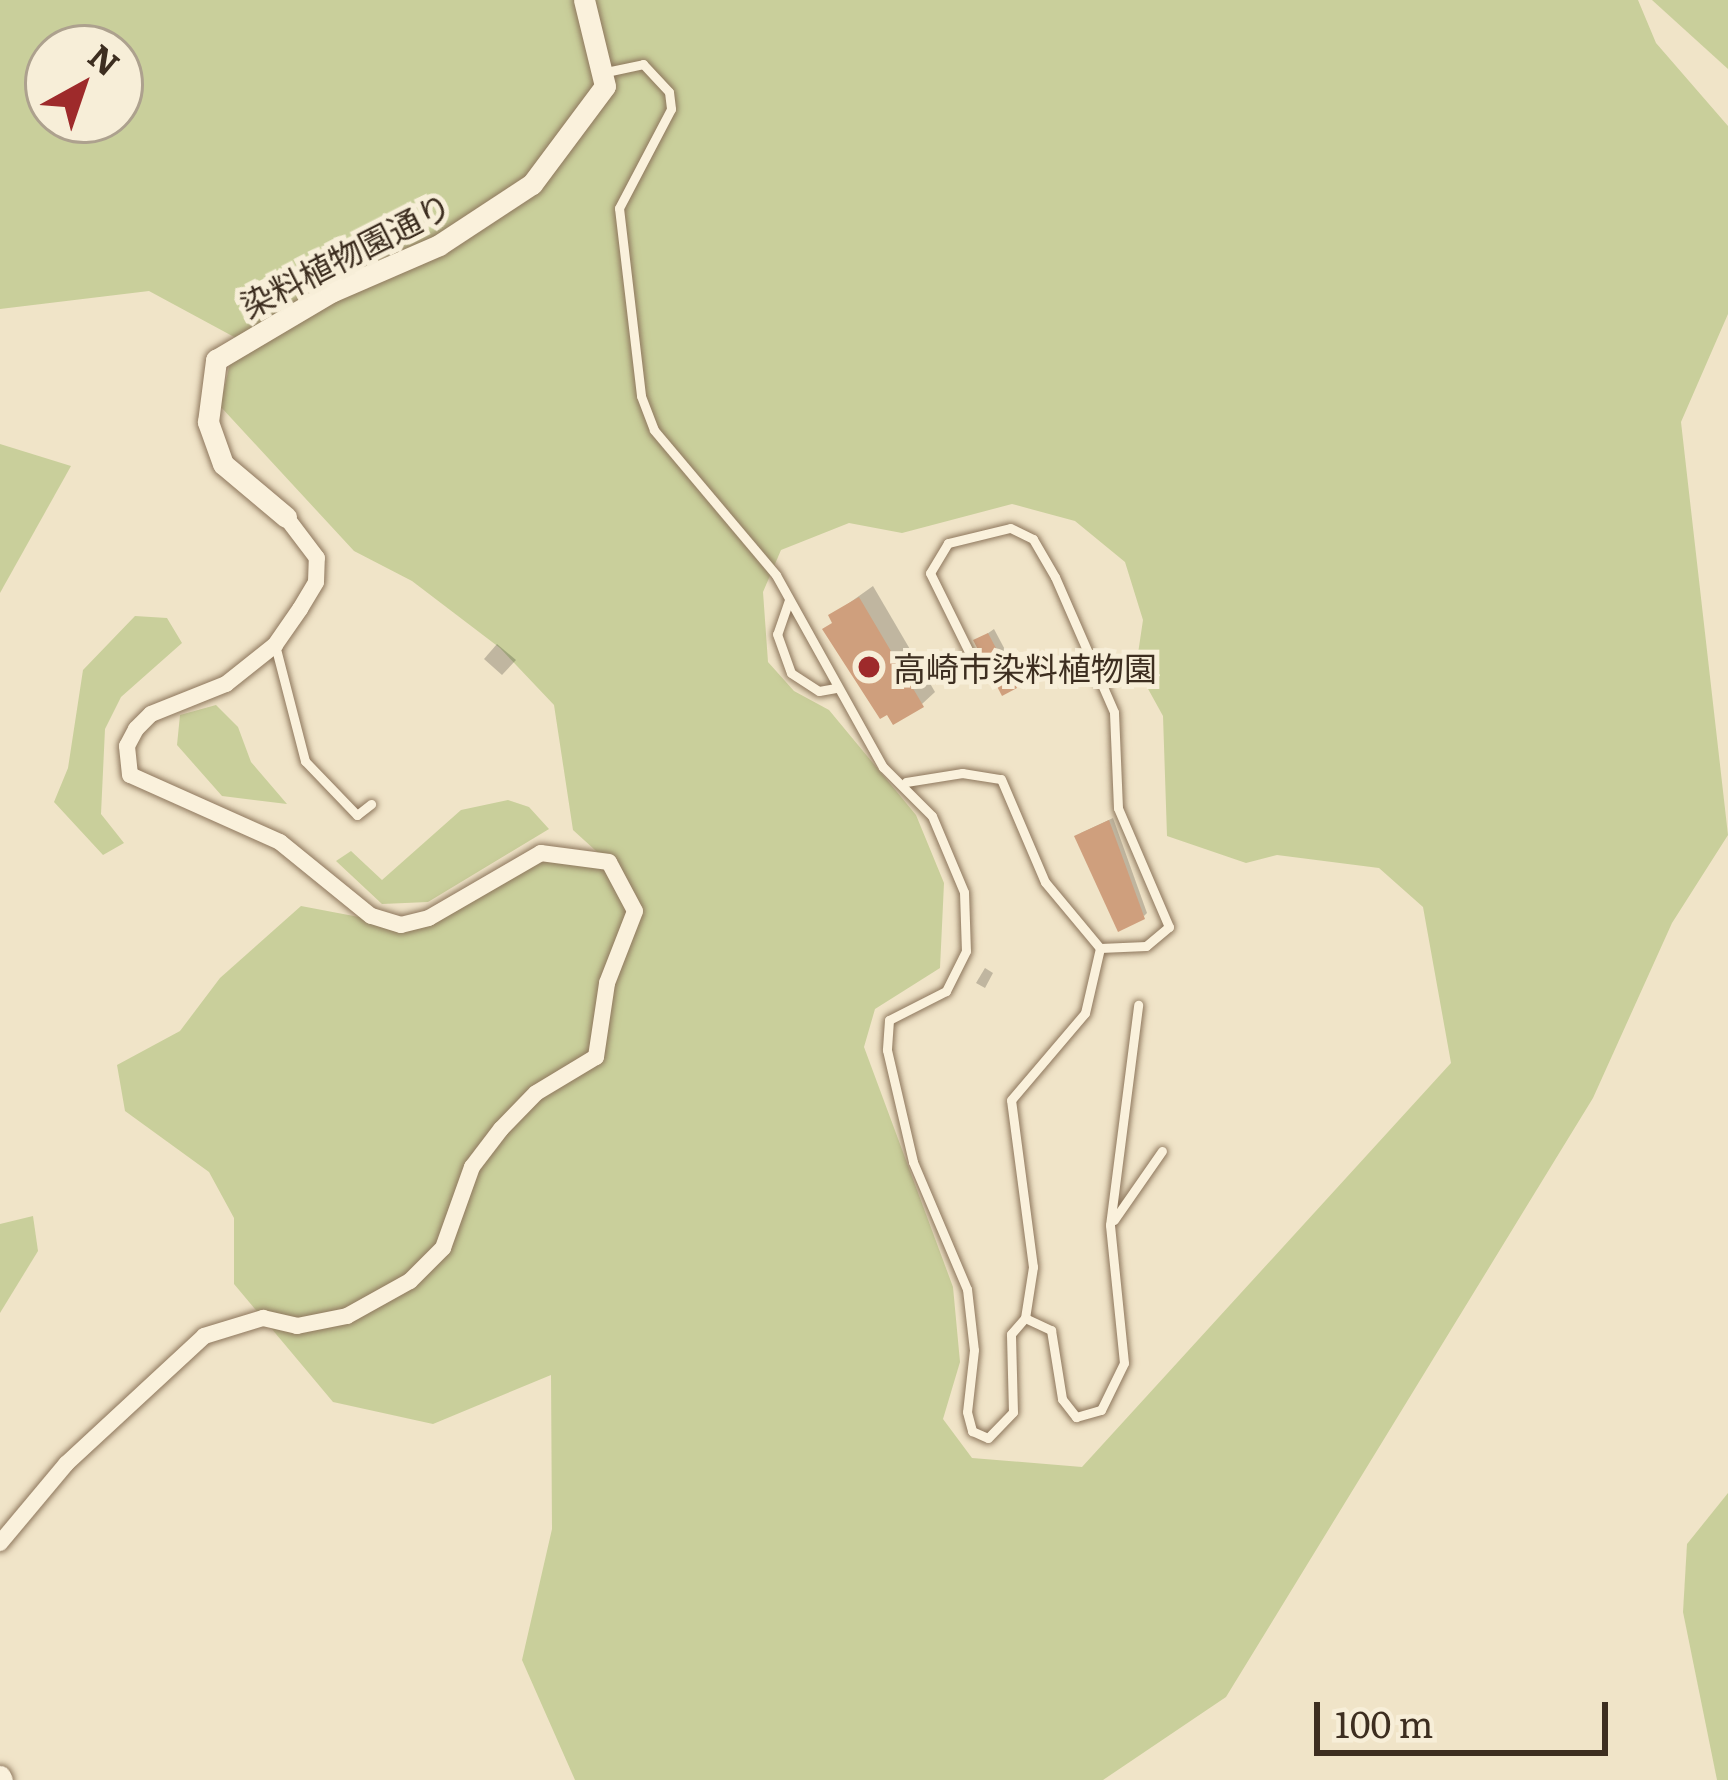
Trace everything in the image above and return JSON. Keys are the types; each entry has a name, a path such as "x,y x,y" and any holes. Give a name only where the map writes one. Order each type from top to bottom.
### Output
{"street":[{"path":"584,0 606,72"},
{"name":"染料植物園通り","path":"0,1543 66,1464 204,1336 263,1318 297,1326 346,1316 410,1281 443,1248 472,1168 501,1130 536,1093 596,1057 607,983 635,911 609,862 541,853 429,918 401,926 371,916 280,842 130,775 127,746 151,714 226,684 275,645 316,582 317,558 286,517 223,464 208,422 216,360 331,292 500,211 532,184 595,106 606,72"}],"lane":[{"path":"606,72 643,64 669,92 671,110 619,208 641,396 669,457 739,528 789,600 884,767 906,782 932,816 964,892 966,951 946,991 890,1020 886,1050 913,1162 967,1289 974,1350 967,1412 972,1431 988,1438 1013,1412 1011,1334 1024,1318 1034,1267 1011,1100 1085,1013 1100,948"},
{"path":"979,672 930,573 949,543 1010,528 1033,539 1055,577 1114,712 1118,808 1169,927 1146,946 1100,948"},
{"path":"789,600 777,634 790,673 819,691 836,688"},
{"path":"275,645 305,760 357,815 371,804"},
{"path":"906,782 962,773 1001,779 1046,882 1100,948"},
{"path":"1024,1318 1051,1330 1062,1399 1076,1418 1089,1419 1124,1364 1110,1225 1138,1005"},
{"path":"1110,1225 1162,1150"}],"green space":[{"path":"0,0 1638,0 1656,43 1728,126 1728,314 1681,422 1728,835 1672,923 1593,1098 1226,1697 1103,1780 575,1780 522,1660 552,1529 551,1375 433,1424 333,1402 234,1284 234,1218 209,1172 125,1111 117,1065 180,1031 220,978 301,906 401,925 541,853 606,860 573,830 554,705 500,648 412,581 354,551 220,406 236,338 149,291 0,309","holes":["1012,504 1075,521 1125,562 1143,620 1136,667 1163,716 1167,836 1246,863 1277,855 1379,868 1423,907 1451,1063 1082,1467 972,1458 943,1419 960,1362 953,1287 864,1047 875,1009 940,968 944,883 916,815 829,710 794,691 768,662 763,592 781,550 849,523 902,533"]},
{"path":"1652,0 1728,0 1728,69"},
{"path":"0,444 71,466 0,593"},
{"path":"135,616 167,618 182,643 121,697 105,729 101,814 124,843 103,855 54,802 68,768 83,670"},
{"path":"216,705 238,727 251,762 287,804 222,796 177,745 180,715"},
{"path":"508,800 529,807 549,829 428,902 382,904 336,861 351,851 382,880 461,810"},
{"path":"33,1216 38,1251 0,1313 0,1224"},
{"path":"1728,1493 1728,1780 1717,1780 1683,1612 1687,1544"}],"building":[{"path":"859,597 924,707 893,725 887,715 880,719 822,629 832,623 828,615"},
{"path":"988,633 1017,688 1002,696 973,640"},
{"path":"1109,820 1145,919 1118,932 1074,836"}],"place":[{"name":"高崎市染料植物園","path":"869,667"}]}
